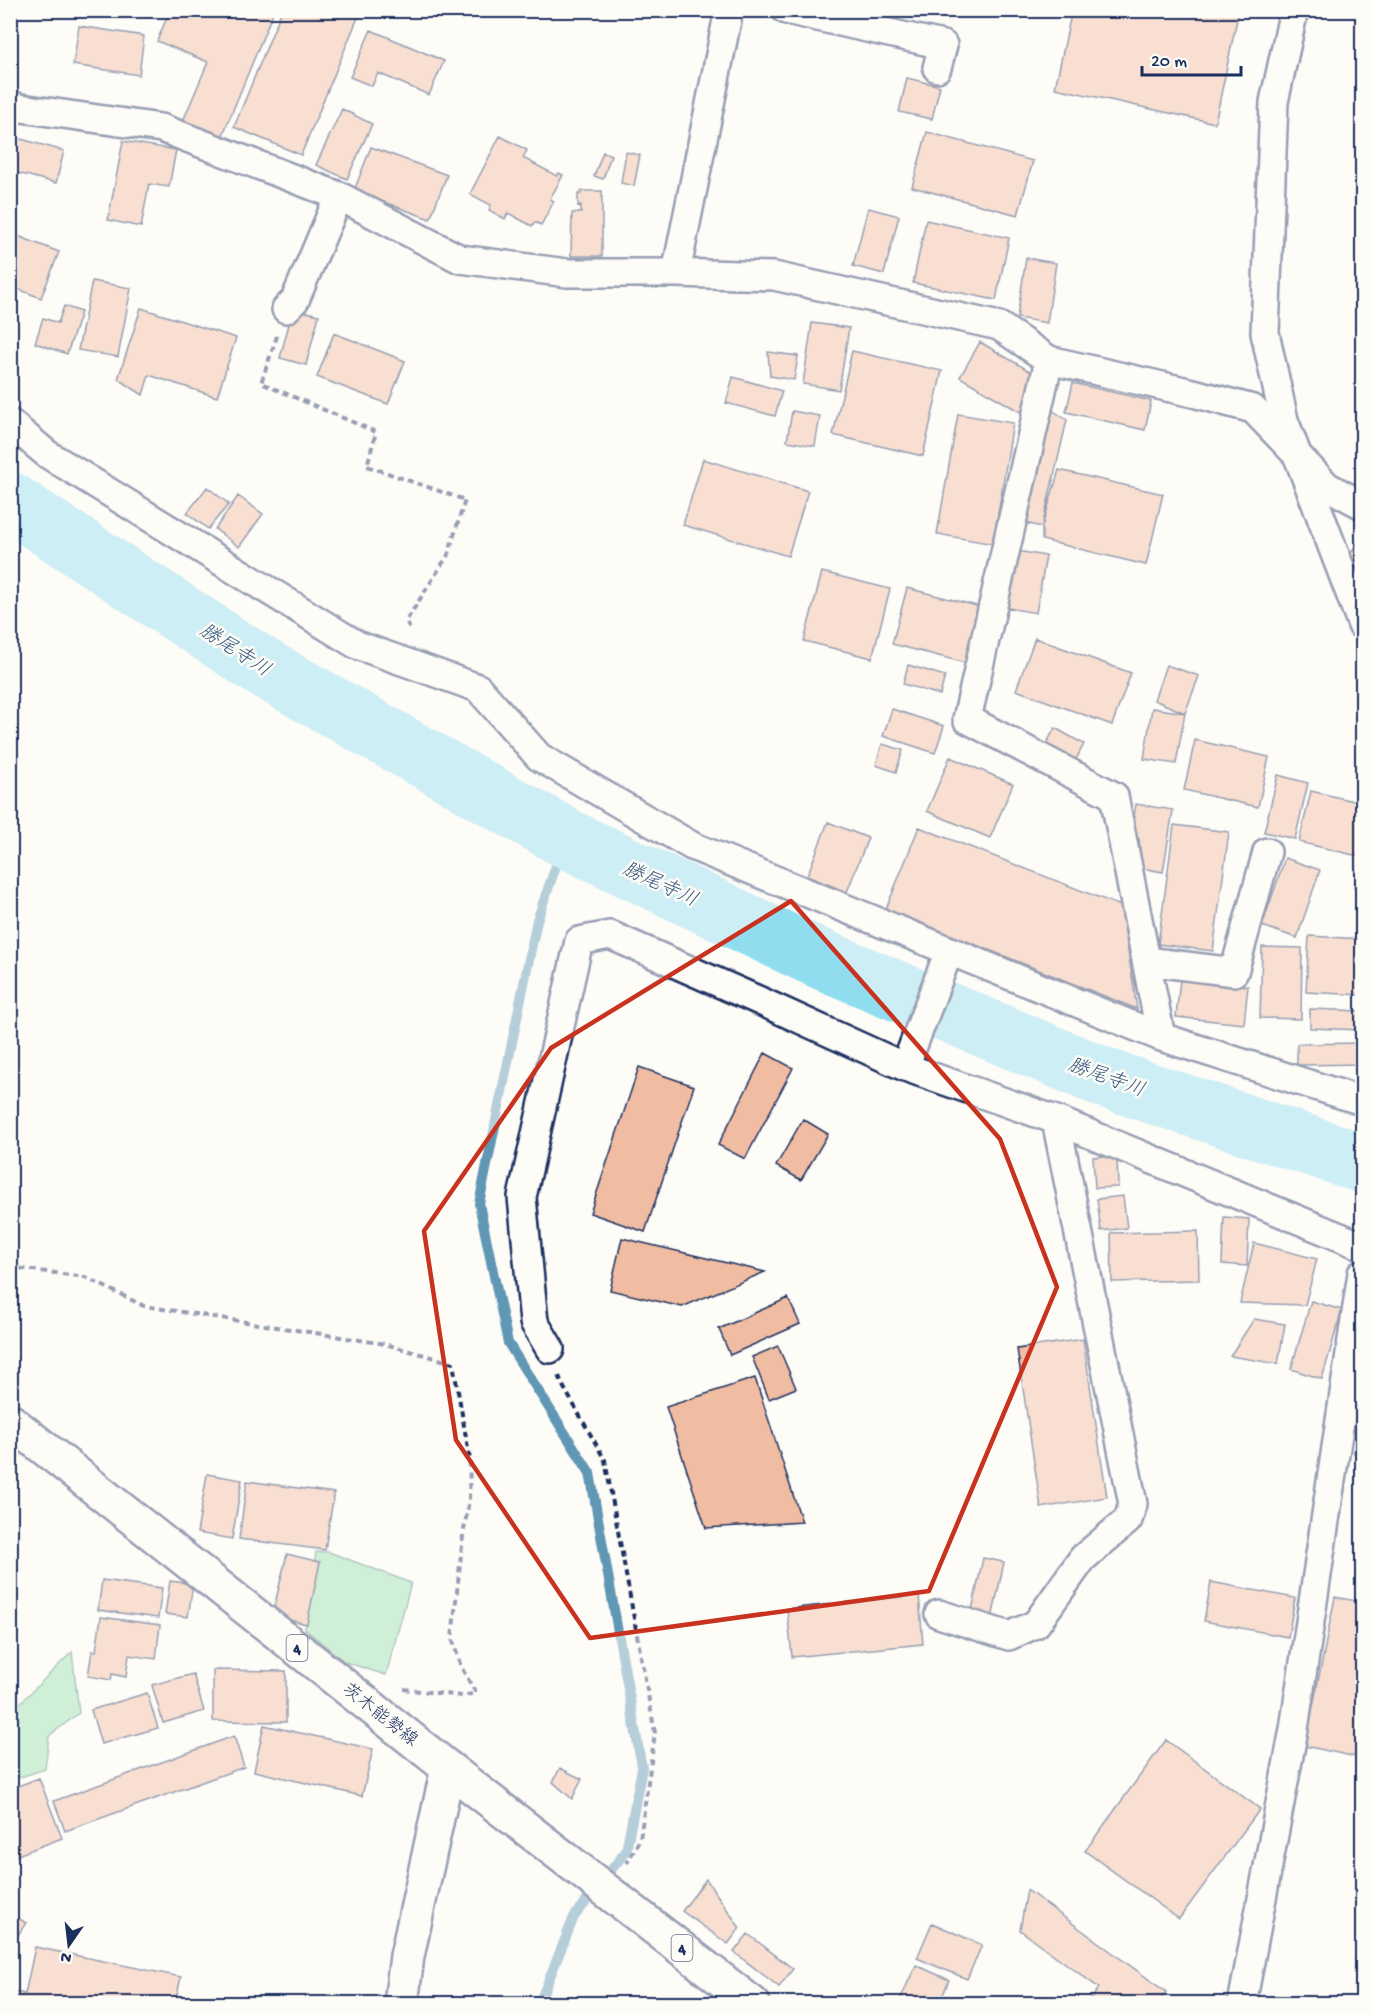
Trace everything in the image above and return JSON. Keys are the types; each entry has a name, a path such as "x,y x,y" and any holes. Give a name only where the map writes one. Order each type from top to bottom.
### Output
{"main road":[{"name":"茨木能勢線","path":"10,1421 448,1768 753,2004"},
{"path":"401,2004 407,1956 448,1768"}],"street":[{"path":"676,273 729,10"},
{"path":"786,10 943,45 937,68"},
{"path":"1294,10 1274,102 1265,333 1284,420 1362,625"},
{"path":"12,105 161,128 339,196 460,259 567,273 774,276 999,326 1048,360 1253,409 1327,486 1362,505"},
{"path":"285,309 295,300 339,196"},
{"path":"1048,360 968,719 1114,796 1161,1037"},
{"path":"10,423 47,454 357,645 478,688 539,757 692,846 1161,1037 1362,1101"},
{"path":"1146,961 1234,972 1267,852"},
{"path":"550,1350 534,1322 522,1197 579,941 610,935 904,1067 1056,1120 1362,1246"},
{"path":"904,1067 949,951"},
{"path":"939,1614 1009,1636 1036,1624 1083,1558 1128,1520 1133,1504 1056,1120"},
{"path":"1242,2004 1294,1729 1362,1274"}],"path":[{"path":"285,309 261,383 376,432 367,466 465,500 448,555 406,621 436,674"},
{"path":"10,1267 85,1277 144,1306 385,1344 453,1363 470,1460 469,1500 452,1638 461,1667 476,1693 462,1696 418,1692 396,1687"},
{"path":"550,1350 562,1386 605,1460 655,1733 640,1839 610,1893"}],"highlighted area":[{"path":"791,901 1000,1139 1057,1287 929,1591 590,1638 456,1440 424,1231 551,1048"}],"green space":[{"path":"316,1552 329,1552 411,1583 386,1675 345,1662 305,1629"},
{"path":"72,1652 79,1713 49,1736 45,1769 11,1780 11,1712"}],"building":[{"path":"170,10 274,10 222,137 183,121 208,62 157,41"},
{"path":"282,10 361,10 301,155 234,127"},
{"path":"1072,10 1239,10 1215,123 1055,88"},
{"path":"79,26 144,36 139,75 73,65"},
{"path":"371,30 444,61 429,95 378,73 372,86 350,77"},
{"path":"907,78 940,86 932,119 899,112"},
{"path":"342,109 372,124 347,179 316,165"},
{"path":"927,132 1033,161 1018,215 912,187"},
{"path":"10,136 64,151 56,183 10,171"},
{"path":"500,136 527,150 523,158 557,176 559,173 563,175 550,199 554,201 541,225 535,222 532,226 508,213 505,219 489,210 491,205 470,194"},
{"path":"123,141 176,150 169,187 149,184 141,227 108,220"},
{"path":"371,147 447,175 430,219 354,191"},
{"path":"603,152 611,155 603,179 594,176"},
{"path":"626,152 640,155 634,186 621,183"},
{"path":"581,191 602,191 602,256 571,256 572,213 581,213 581,205 578,206 578,194 581,194"},
{"path":"868,208 899,216 884,274 853,266"},
{"path":"926,220 1009,238 996,300 913,283"},
{"path":"10,233 59,252 41,298 10,286"},
{"path":"1026,258 1056,263 1047,323 1017,318"},
{"path":"92,281 131,288 118,357 78,350"},
{"path":"64,306 81,312 67,354 35,343 43,318 58,323"},
{"path":"141,308 236,338 217,397 149,375 143,395 118,379"},
{"path":"293,309 319,315 306,365 280,358"},
{"path":"812,323 849,328 839,390 803,384"},
{"path":"334,333 405,361 388,404 317,377"},
{"path":"980,342 1033,373 1022,413 960,377"},
{"path":"852,351 942,371 923,456 833,435"},
{"path":"768,352 798,356 794,380 770,376"},
{"path":"733,377 782,391 775,416 726,403"},
{"path":"1073,383 1151,401 1145,430 1066,412"},
{"path":"1043,404 1067,420 1042,527 1016,521"},
{"path":"792,411 820,416 815,446 787,441"},
{"path":"958,414 1013,423 993,544 937,534"},
{"path":"703,459 808,491 788,556 683,525"},
{"path":"1059,470 1163,494 1146,565 1042,540 1042,527"},
{"path":"207,487 229,504 208,529 187,513"},
{"path":"238,496 263,514 239,547 215,529"},
{"path":"1362,538 1362,564 1349,556"},
{"path":"1017,551 1046,556 1036,613 1008,608"},
{"path":"822,572 890,589 872,658 804,641"},
{"path":"907,588 985,608 970,664 892,644"},
{"path":"1035,638 1131,673 1112,725 1016,690"},
{"path":"908,665 945,676 940,695 903,684"},
{"path":"1166,665 1199,676 1185,713 1154,700"},
{"path":"1152,708 1185,713 1176,764 1144,759"},
{"path":"892,709 944,726 935,753 883,736"},
{"path":"1055,728 1084,744 1074,763 1044,748"},
{"path":"1195,740 1269,757 1258,807 1184,790"},
{"path":"882,744 903,750 896,772 876,765"},
{"path":"950,757 1013,784 990,838 927,811"},
{"path":"1278,775 1308,783 1295,839 1264,832"},
{"path":"1311,791 1362,803 1362,857 1299,842"},
{"path":"1136,804 1173,810 1163,872 1142,868 1139,839 1131,834"},
{"path":"828,822 868,838 847,892 807,876"},
{"path":"1174,825 1229,832 1213,951 1158,944"},
{"path":"919,827 1121,906 1137,1009 886,909"},
{"path":"1285,858 1320,870 1297,938 1262,926"},
{"path":"1359,862 1362,862 1362,890 1354,888"},
{"path":"1309,936 1362,939 1362,995 1306,992"},
{"path":"1262,947 1302,948 1301,1019 1260,1018"},
{"path":"1180,979 1248,986 1244,1024 1176,1017"},
{"path":"1310,1009 1362,1011 1362,1030 1310,1028"},
{"path":"1362,1043 1362,1064 1297,1065 1297,1044"},
{"path":"765,1053 793,1068 745,1159 718,1145"},
{"path":"639,1067 694,1086 645,1232 590,1213"},
{"path":"803,1119 828,1134 801,1180 776,1166"},
{"path":"1117,1155 1118,1187 1095,1188 1093,1157"},
{"path":"1123,1196 1127,1228 1101,1231 1097,1199"},
{"path":"1224,1217 1249,1219 1247,1266 1222,1264"},
{"path":"1198,1231 1199,1280 1112,1282 1111,1233"},
{"path":"622,1238 765,1272 682,1307 610,1290"},
{"path":"1254,1243 1317,1259 1305,1305 1240,1303"},
{"path":"788,1298 800,1324 730,1355 719,1329"},
{"path":"1311,1301 1342,1310 1322,1379 1291,1369"},
{"path":"1254,1319 1285,1324 1278,1364 1230,1356"},
{"path":"1083,1339 1107,1497 1041,1508 1017,1349"},
{"path":"778,1346 796,1388 769,1399 752,1357"},
{"path":"755,1378 802,1522 706,1528 666,1407"},
{"path":"1362,1406 1362,1455 1354,1453"},
{"path":"207,1474 242,1480 232,1539 197,1533"},
{"path":"247,1481 334,1493 325,1550 239,1539"},
{"path":"287,1554 320,1562 307,1624 272,1616"},
{"path":"983,1558 1004,1562 992,1619 971,1615"},
{"path":"102,1580 162,1588 158,1618 98,1610"},
{"path":"170,1581 193,1584 188,1617 165,1614"},
{"path":"1211,1582 1295,1598 1288,1637 1204,1621"},
{"path":"919,1595 923,1644 792,1657 787,1609"},
{"path":"1335,1597 1362,1602 1361,1758 1305,1746"},
{"path":"101,1617 160,1625 156,1659 129,1655 126,1677 112,1674 111,1680 88,1676 92,1651 96,1651"},
{"path":"213,1670 286,1671 286,1722 213,1721"},
{"path":"193,1674 204,1711 163,1723 152,1685"},
{"path":"147,1693 158,1728 101,1744 91,1710"},
{"path":"264,1725 373,1749 362,1796 254,1771"},
{"path":"234,1736 244,1767 65,1831 54,1801"},
{"path":"1166,1740 1260,1809 1179,1919 1085,1851"},
{"path":"560,1768 582,1779 572,1799 553,1782"},
{"path":"39,1778 62,1838 10,1858 10,1789"},
{"path":"706,1879 740,1928 728,1944 682,1911"},
{"path":"1027,1890 1166,1992 1158,2004 1088,2004 1099,1988 1020,1930"},
{"path":"10,1913 26,1923 10,1947"},
{"path":"932,1923 982,1945 967,1979 917,1958"},
{"path":"748,1934 793,1969 779,1987 734,1952"},
{"path":"35,1947 181,1977 175,2004 10,2004 10,1991 25,1994"},
{"path":"916,1965 949,1980 939,2004 898,2004"}],"waterway":[{"name":"勝尾寺川","path":"10,502 262,667 566,838 816,957 1105,1078 1362,1163"},
{"path":"539,2004 574,1917 626,1851 642,1768 590,1473 508,1343 479,1204 537,920 566,838"}]}
